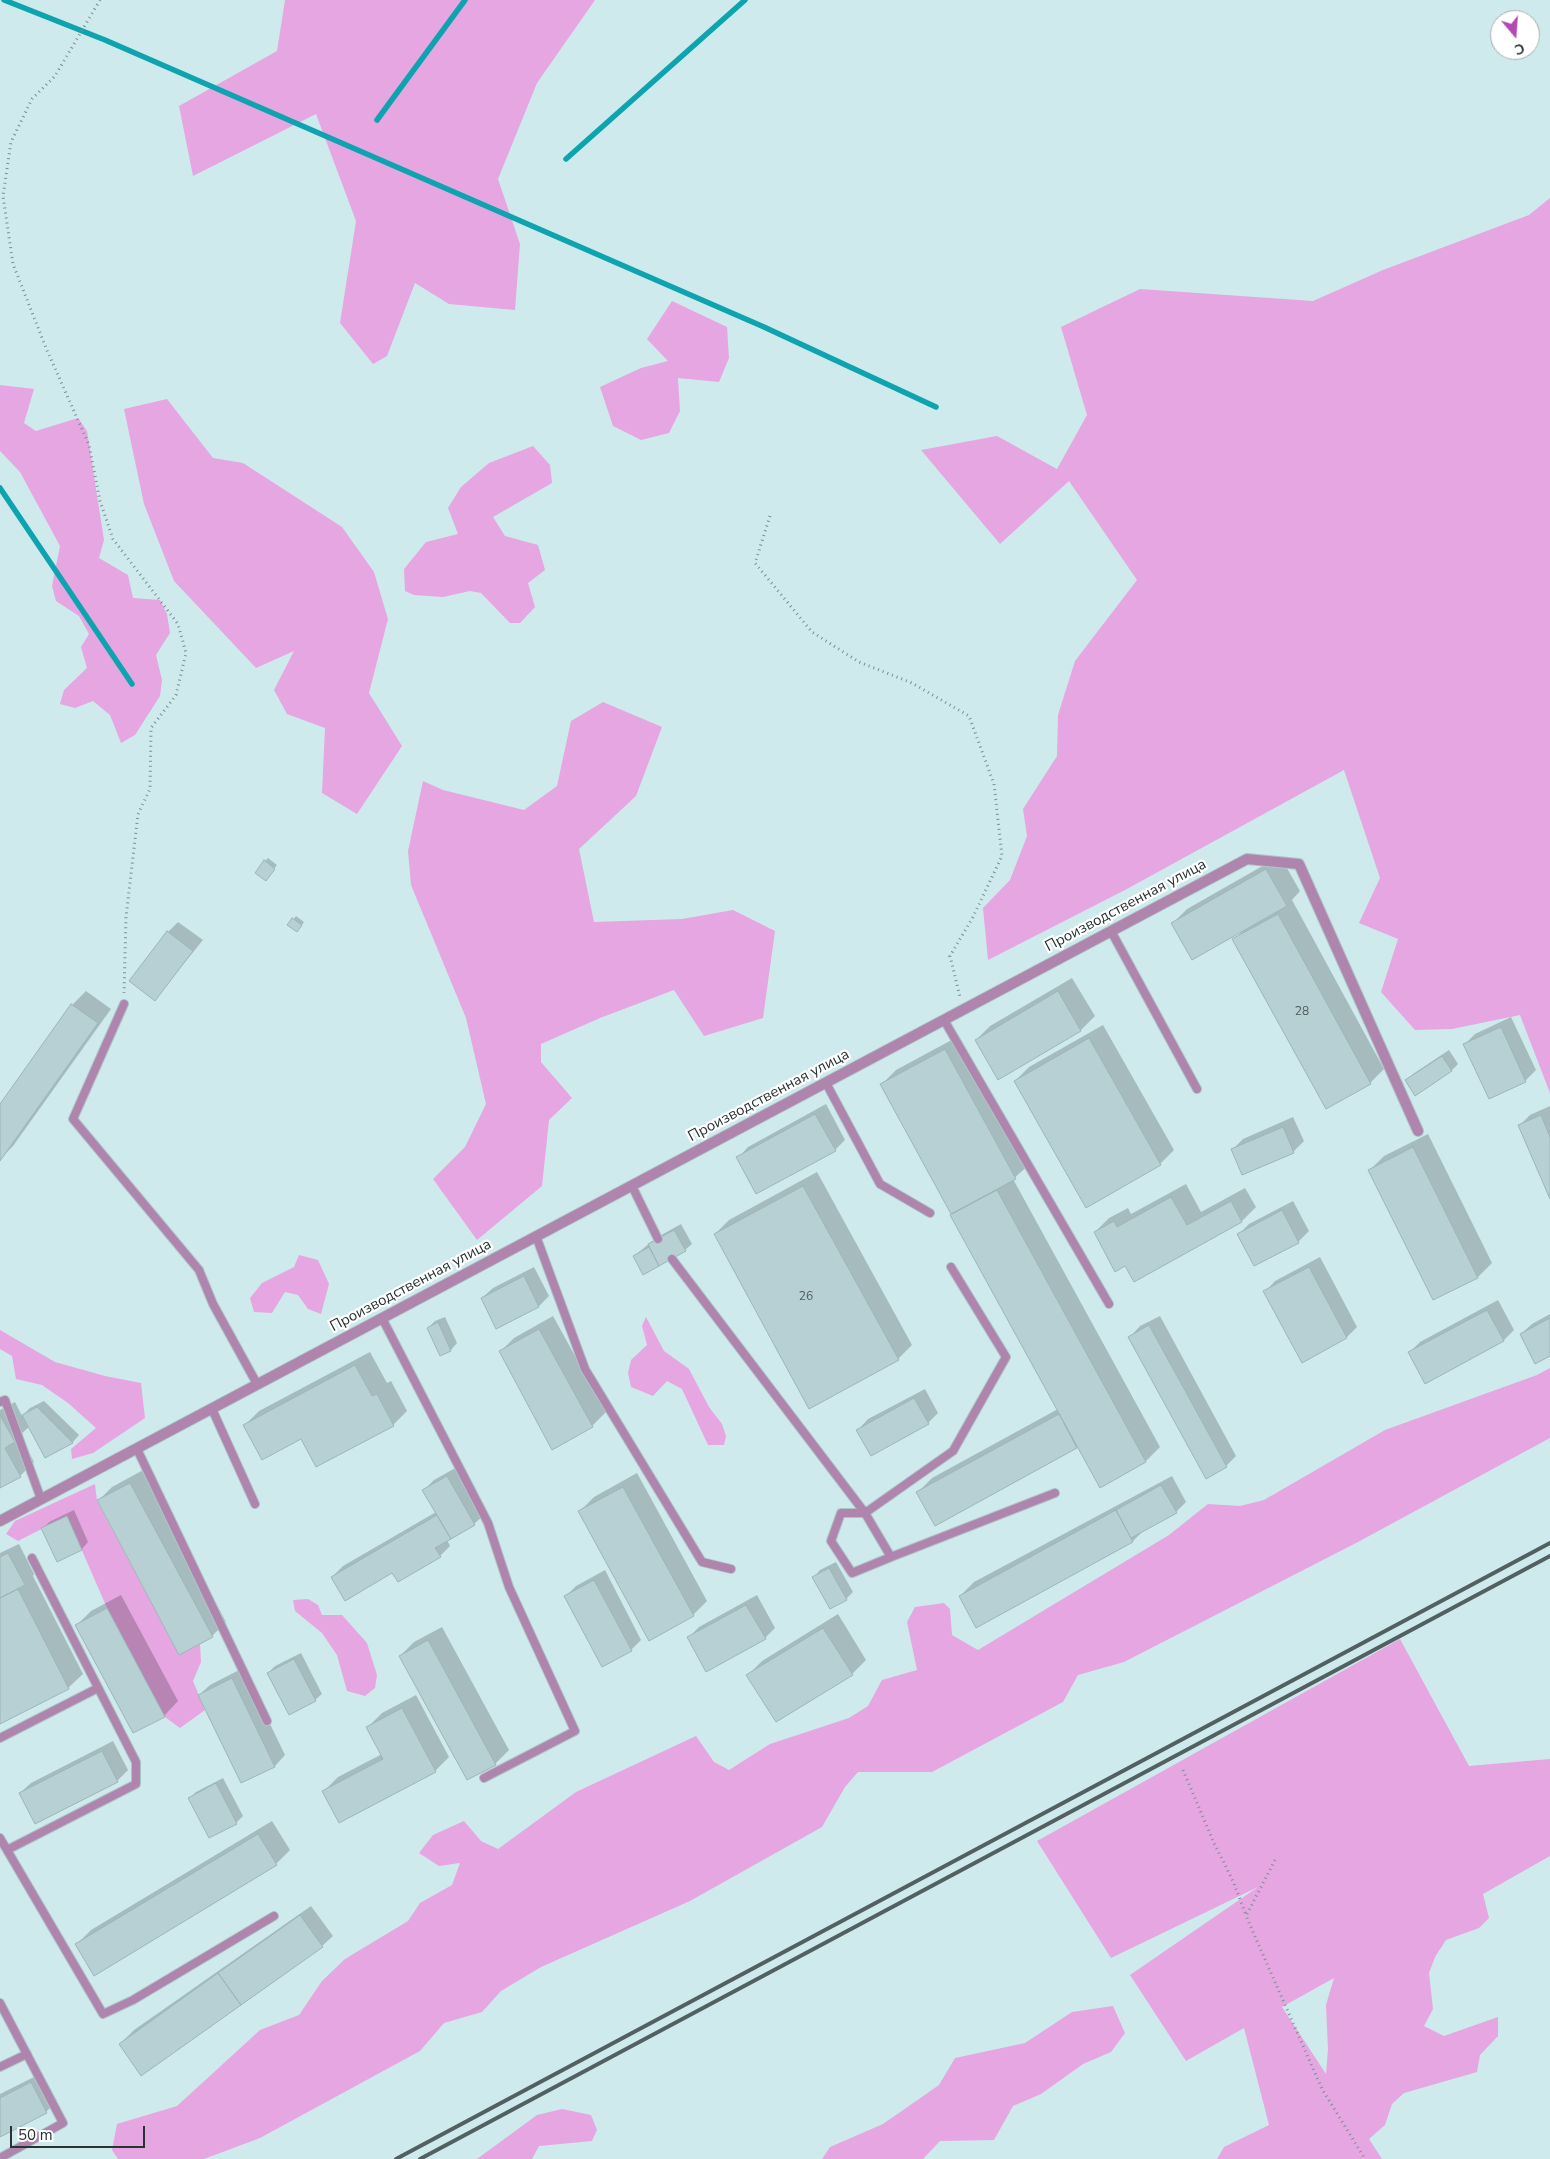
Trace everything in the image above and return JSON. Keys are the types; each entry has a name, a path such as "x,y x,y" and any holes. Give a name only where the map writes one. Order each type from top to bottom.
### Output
{"street":[{"name":"Производственная улица","path":"0,1521 1247,859 1299,864 1418,1131"}],"lane":[{"path":"1111,931 1197,1089"},
{"path":"124,1004 73,1119 199,1270 213,1304 257,1384"},
{"path":"944,1020 1109,1304"},
{"path":"826,1083 880,1184 930,1213"},
{"path":"632,1186 658,1238"},
{"path":"536,1236 585,1369 702,1562 731,1569"},
{"path":"672,1259 864,1513 891,1557"},
{"path":"951,1267 1006,1358 953,1451 864,1513 841,1513 832,1541 852,1574 1055,1493"},
{"path":"382,1318 488,1523 509,1586 575,1731 484,1778"},
{"path":"0,1402 5,1400 41,1500"},
{"path":"212,1409 254,1504"},
{"path":"137,1449 267,1721"},
{"path":"7,1850 136,1784 136,1762 32,1558"},
{"path":"0,1738 98,1688"},
{"path":"0,1838 103,2014 133,2000 274,1916"},
{"path":"0,2003 63,2123 0,2158"},
{"path":"0,2067 27,2054"}],"path":[{"path":"100,0 55,76 32,99 11,142 3,196 13,264 46,348 89,444 100,500 114,539 178,624 186,653 176,695 151,728 150,789 138,814 126,917 124,1004"},
{"path":"770,516 755,564 812,632 859,662 912,683 969,716 994,784 1002,856 973,917 950,956 963,1010"},
{"path":"1183,1770 1322,2089 1365,2159"},
{"path":"1246,1916 1275,1860"}],"shaded area":[{"path":"285,0 595,0 537,83 498,179 520,244 515,310 449,304 415,283 387,356 373,364 340,323 356,221 316,114 193,176 179,106 277,51"},
{"path":"1550,198 1550,1093 1520,1015 1452,1029 1415,1030 1381,992 1398,939 1359,923 1380,878 1344,770 1125,890 988,960 983,908 1010,880 1027,836 1023,809 1057,756 1058,715 1075,661 1137,580 1069,481 1000,544 921,450 997,436 1057,469 1087,415 1061,327 1140,289 1313,301 1383,270 1529,215"},
{"path":"672,301 727,327 729,358 719,382 678,378 680,411 669,433 641,440 613,426 600,387 641,368 668,361 647,339"},
{"path":"0,385 34,389 24,423 36,431 78,418 87,431 104,540 99,558 128,575 133,598 160,600 167,614 170,633 156,655 162,680 160,696 135,735 121,743 110,715 93,701 75,708 60,704 64,690 87,668 81,647 89,634 79,616 56,601 52,586 60,546 20,472 0,451"},
{"path":"167,399 213,458 243,463 342,527 374,572 388,619 369,693 402,746 357,814 322,793 325,728 287,714 274,690 294,651 256,668 174,581 144,504 124,409"},
{"path":"533,446 550,465 552,483 493,517 505,536 538,545 545,570 528,583 535,607 520,623 510,623 481,593 470,591 443,597 414,595 405,591 404,569 426,542 458,534 448,508 461,487 489,463"},
{"path":"603,702 662,727 636,796 579,849 594,922 682,919 733,910 775,931 763,1018 704,1036 674,990 600,1018 541,1044 541,1062 572,1098 549,1120 542,1186 477,1240 433,1179 465,1147 486,1104 466,1018 411,885 408,851 423,781 443,790 524,810 557,786 571,721"},
{"path":"299,1255 318,1260 329,1284 321,1314 308,1309 298,1295 285,1292 272,1313 254,1312 250,1298 262,1283 294,1267"},
{"path":"646,1317 664,1351 689,1369 709,1407 722,1424 726,1436 724,1445 708,1445 682,1389 667,1381 653,1396 631,1387 628,1373 631,1360 647,1345 642,1326"},
{"path":"0,1330 55,1362 105,1376 141,1383 145,1418 93,1453 72,1459 71,1449 96,1428 68,1403 42,1385 16,1379 12,1356 0,1349"},
{"path":"1550,1368 1550,1438 1358,1542 1124,1662 1078,1675 1063,1702 932,1772 858,1772 845,1787 822,1827 690,1901 541,1967 501,1991 482,2012 444,2023 420,2051 260,2138 204,2159 118,2159 112,2150 117,2124 177,2106 260,2030 299,2015 322,1981 345,1959 408,1921 420,1903 452,1885 460,1863 439,1866 419,1853 433,1835 464,1821 481,1841 498,1849 576,1792 696,1736 714,1762 729,1770 770,1744 849,1718 868,1706 882,1680 917,1670 907,1622 915,1607 944,1603 950,1609 952,1635 978,1650 1169,1535 1208,1504 1240,1506 1264,1500 1385,1430 1537,1375"},
{"path":"95,1484 97,1501 179,1655 200,1644 201,1662 193,1681 205,1710 180,1728 165,1717 107,1608 67,1516 18,1541 6,1534 15,1521"},
{"path":"308,1599 318,1605 322,1615 342,1615 367,1643 377,1675 375,1688 365,1696 347,1691 337,1655 322,1633 295,1611 293,1600"},
{"path":"1400,1639 1469,1766 1550,1759 1550,1856 1483,1894 1489,1918 1479,1928 1446,1940 1435,1957 1429,1973 1433,2009 1424,2026 1444,2036 1498,2017 1498,2036 1480,2055 1477,2072 1404,2093 1392,2104 1385,2125 1369,2139 1382,2159 1217,2159 1224,2147 1269,2125 1244,2028 1186,2061 1130,1975 1258,1887 1111,1958 1037,1841","holes":["1334,1978 1326,2005 1328,2049 1326,2074 1282,2007"]},
{"path":"1113,2006 1125,2033 1111,2052 1083,2064 1041,2094 1013,2106 994,2140 940,2141 923,2159 822,2159 830,2147 883,2124 939,2085 955,2058 1025,2043 1072,2012"},
{"path":"562,2109 591,2115 597,2130 592,2141 539,2146 532,2159 477,2159 537,2115"}],"building":[{"path":"264,860 275,869 266,881 255,873"},
{"path":"1266,869 1287,906 1192,960 1171,923"},
{"path":"1278,914 1371,1084 1326,1109 1232,939"},
{"path":"292,918 302,925 297,932 287,925"},
{"path":"167,931 193,951 155,1001 129,981"},
{"path":"1058,991 1081,1031 998,1080 975,1040"},
{"path":"71,1004 98,1023 0,1161 0,1104"},
{"path":"1501,1027 1526,1082 1489,1099 1463,1044"},
{"path":"1089,1038 1161,1165 1086,1208 1014,1081"},
{"path":"945,1049 1016,1179 951,1214 880,1084"},
{"path":"1442,1056 1452,1071 1415,1096 1405,1080"},
{"path":"815,1114 836,1151 756,1194 736,1157"},
{"path":"1541,1115 1550,1137 1550,1199 1518,1125"},
{"path":"1283,1127 1294,1153 1242,1175 1231,1149"},
{"path":"1413,1147 1478,1278 1433,1300 1368,1170"},
{"path":"803,1186 899,1360 809,1409 714,1234"},
{"path":"997,1190 1146,1462 1100,1488 950,1215"},
{"path":"1171,1197 1187,1225 1231,1201 1242,1222 1134,1282 1125,1266 1115,1272 1094,1232 1114,1221 1117,1227"},
{"path":"1282,1210 1299,1243 1254,1266 1237,1234"},
{"path":"674,1230 686,1251 659,1266 648,1244"},
{"path":"649,1247 659,1266 643,1275 633,1256"},
{"path":"1309,1267 1347,1338 1302,1363 1263,1291"},
{"path":"524,1276 539,1307 496,1329 481,1298"},
{"path":"1487,1310 1504,1341 1425,1384 1408,1352"},
{"path":"1550,1318 1550,1356 1535,1364 1520,1334"},
{"path":"438,1322 451,1351 440,1356 427,1328"},
{"path":"1149,1325 1227,1467 1206,1479 1128,1337"},
{"path":"539,1329 593,1427 552,1450 499,1351"},
{"path":"355,1365 372,1396 377,1394 394,1426 316,1467 301,1439 262,1460 243,1425"},
{"path":"914,1398 929,1424 871,1456 856,1430"},
{"path":"37,1407 73,1443 45,1458 22,1415"},
{"path":"1059,1414 1077,1448 935,1526 916,1492"},
{"path":"0,1415 15,1442 5,1448 21,1477 0,1488"},
{"path":"447,1476 475,1525 451,1539 422,1490"},
{"path":"130,1483 213,1637 179,1655 97,1500"},
{"path":"1161,1485 1177,1513 1131,1538 1116,1510"},
{"path":"623,1487 694,1616 649,1641 578,1511"},
{"path":"1116,1510 1133,1542 976,1628 959,1596"},
{"path":"437,1515 451,1539 435,1548 441,1557 398,1582 392,1573 345,1601 331,1577"},
{"path":"67,1516 82,1550 57,1562 41,1528"},
{"path":"8,1553 25,1585 0,1598 0,1557"},
{"path":"829,1568 847,1600 830,1609 812,1577"},
{"path":"594,1580 632,1651 602,1667 564,1596"},
{"path":"18,1589 69,1689 0,1724 0,1598"},
{"path":"746,1605 766,1639 706,1672 687,1637"},
{"path":"107,1608 165,1717 133,1733 75,1625"},
{"path":"823,1628 853,1675 776,1722 746,1675"},
{"path":"428,1640 496,1765 467,1780 399,1656"},
{"path":"294,1659 316,1701 289,1715 267,1673"},
{"path":"232,1678 275,1767 241,1783 198,1695"},
{"path":"402,1708 436,1772 339,1823 322,1791 383,1759 366,1727"},
{"path":"102,1751 118,1782 35,1824 19,1793"},
{"path":"216,1783 237,1824 209,1838 188,1798"},
{"path":"258,1834 277,1865 94,1976 75,1944"},
{"path":"300,1915 323,1947 241,2005 218,1973"},
{"path":"218,1973 241,2005 141,2076 119,2044"},
{"path":"31,2082 47,2113 0,2137 0,2098"}],"waterway":[{"path":"4,0 105,40 764,327 936,407"},
{"path":"377,120 465,0"},
{"path":"566,159 745,0"},
{"path":"0,488 132,684"}],"railway":[{"path":"396,2159 1550,1543"},
{"path":"420,2159 1550,1556"}]}
